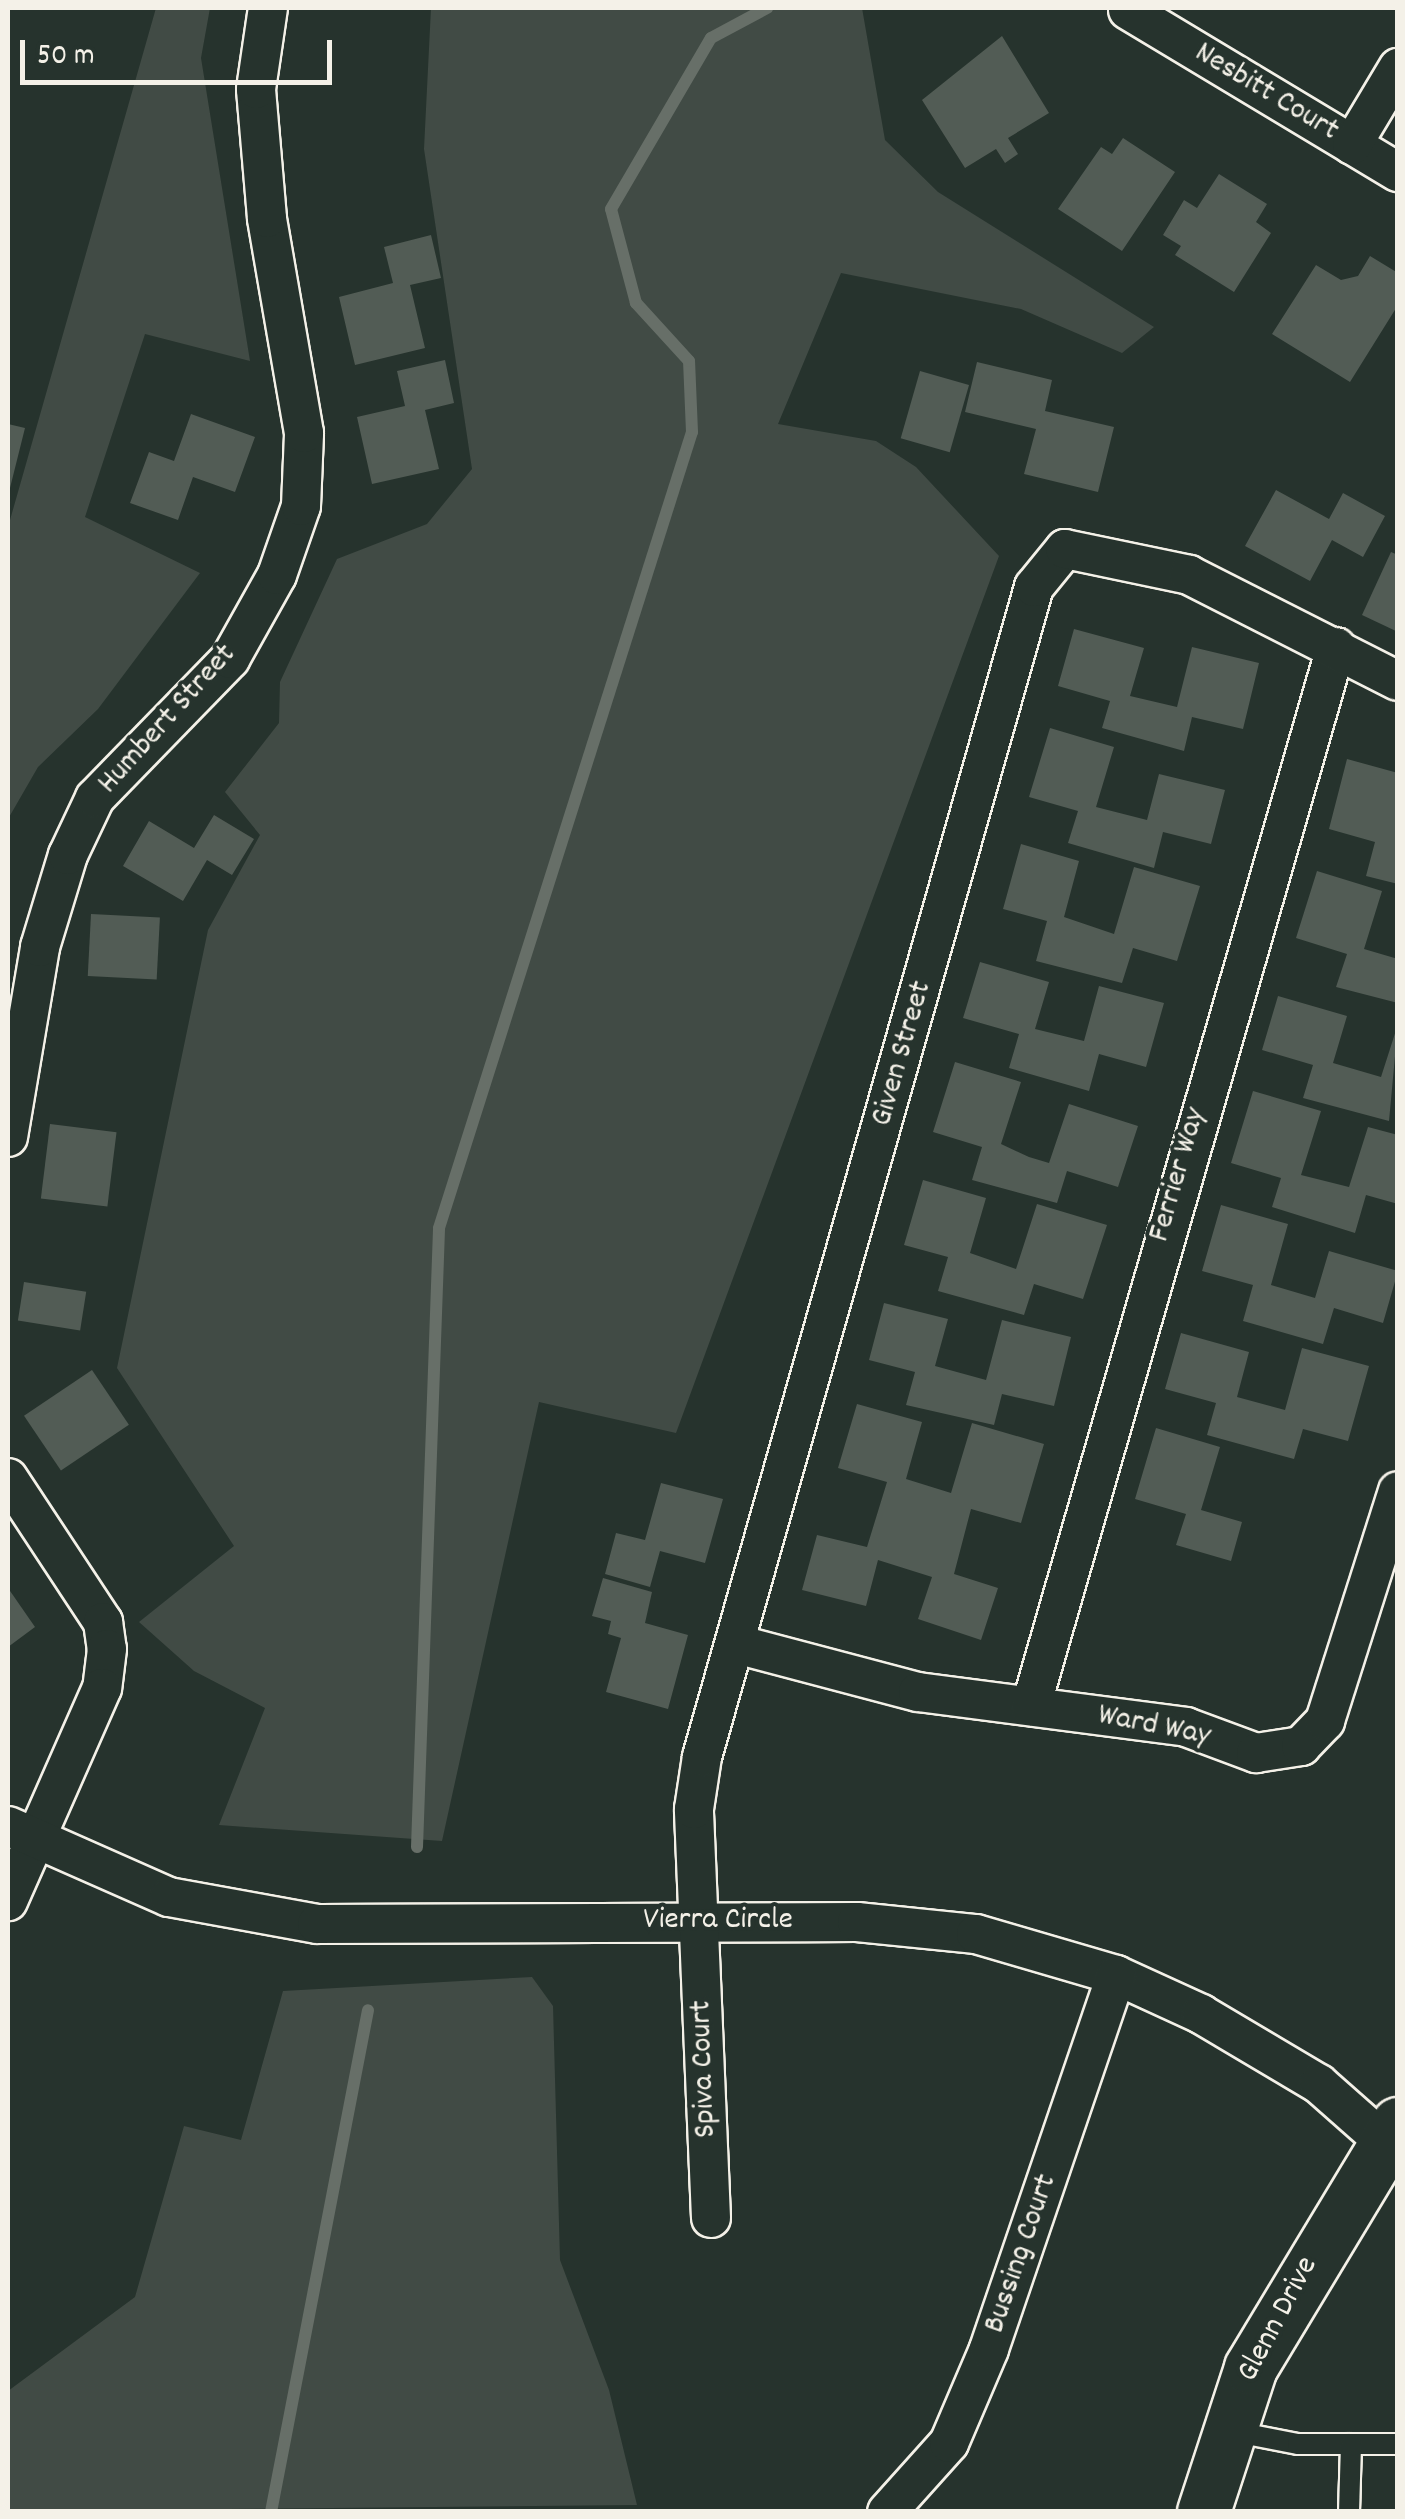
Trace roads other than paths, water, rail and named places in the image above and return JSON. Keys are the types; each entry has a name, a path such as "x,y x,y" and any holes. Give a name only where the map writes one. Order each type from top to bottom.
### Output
{"street":[{"name":"Humbert Street","path":"8,1137 40,947 75,841 95,798 230,659 277,575 301,506 304,433 267,218 256,90 268,8"},
{"name":"Nesbitt Court","path":"1128,10 1398,172"},
{"path":"1352,144 1398,68"},
{"name":"Given Street","path":"698,1920 694,1809 736,1644 1034,587 1065,549 1188,575 1398,681"},
{"name":"Ferrier Way","path":"1032,1706 1336,647"},
{"path":"8,1478 103,1622 108,1649 102,1688 23,1834 8,1901"},
{"name":"Ward Way","path":"736,1644 918,1692 1186,1727 1256,1753 1300,1746 1325,1721 1398,1492"},
{"name":"Vierra Circle","path":"23,1834 170,1897 317,1924 698,1920 897,1923 976,1934 1116,1974 1319,2084 1395,2142"},
{"name":"Spiva Court","path":"698,1920 710,2218"},
{"name":"Bussing Court","path":"888,2512 949,2443 989,2350 1116,1974"},
{"name":"Glenn Drive","path":"1204,2512 1226,2430 1281,2310 1395,2142"}],"lane":[{"path":"1226,2430 1351,2444 1398,2444"},
{"path":"1348,2512 1351,2444"}],"waterway":[{"path":"417,1847 439,1228 692,432 689,361 636,303 611,209 711,38 767,8"},
{"path":"271,2512 368,2010"}]}
